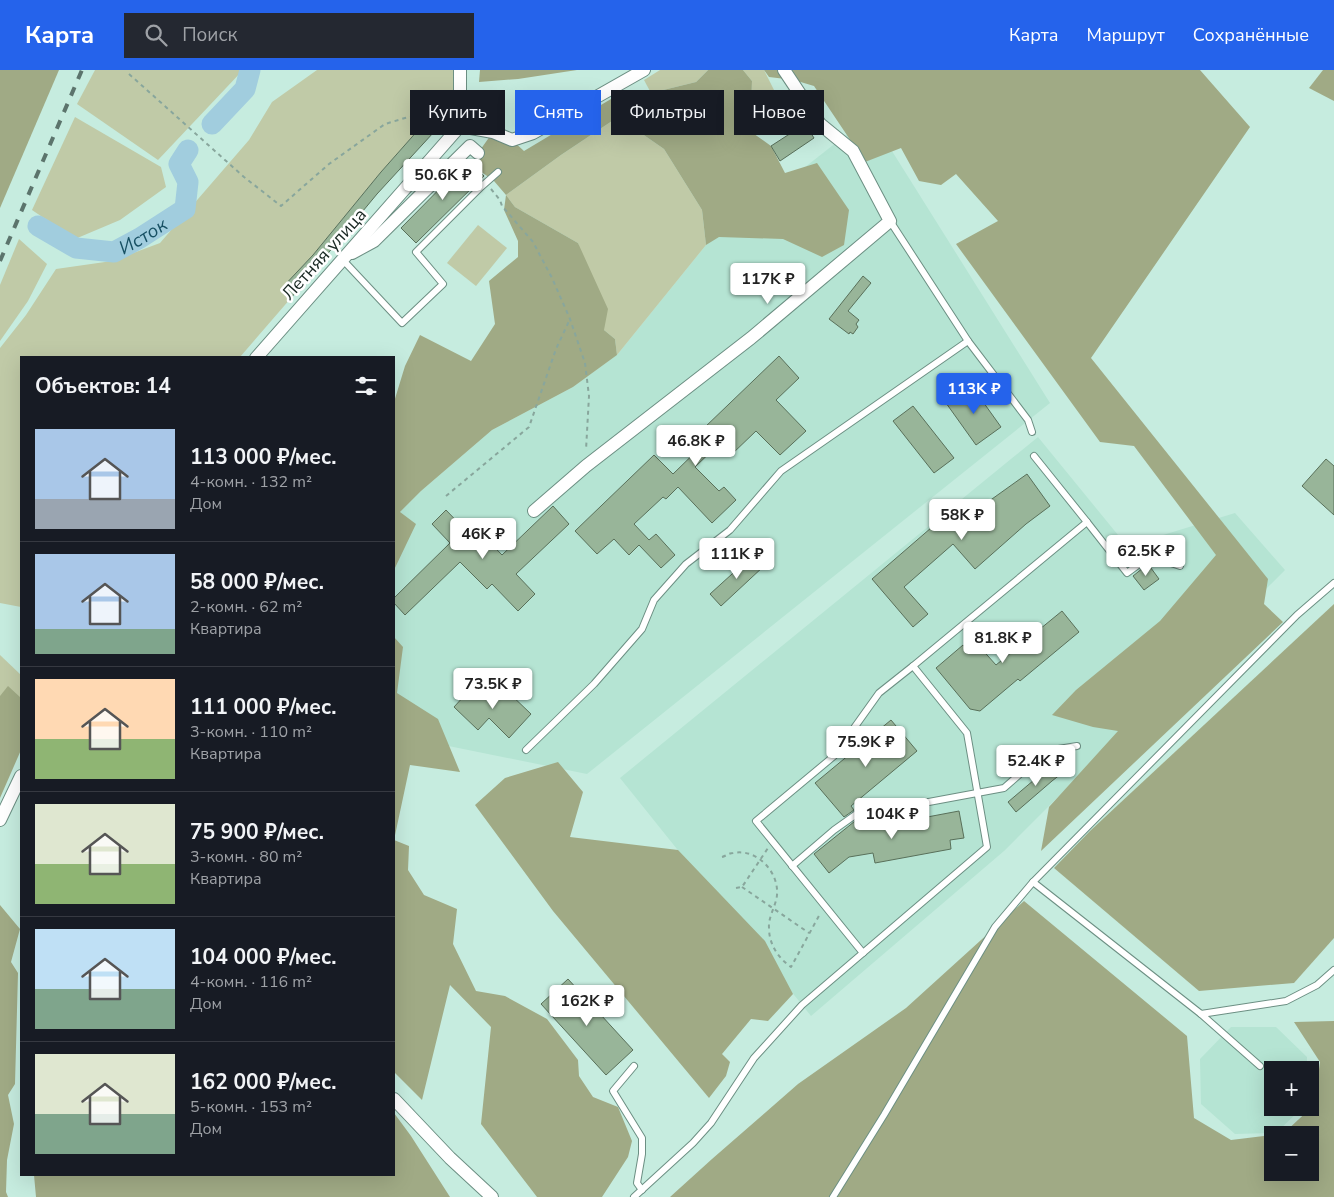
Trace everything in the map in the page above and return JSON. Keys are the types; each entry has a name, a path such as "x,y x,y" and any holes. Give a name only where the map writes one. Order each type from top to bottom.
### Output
{"street":[{"path":"460,70 460,90"},
{"path":"500,135 512,140 533,133 644,70"},
{"path":"534,510 586,466 751,338 890,221 852,151 820,124 784,70"},
{"name":"Летняя улица","path":"258,356 452,135"},
{"path":"342,259 374,241 470,146 478,153"},
{"path":"0,820 20,778"},
{"path":"395,1100 450,1158 492,1197"}],"lane":[{"path":"342,259 402,323 443,284 416,252 498,172"},
{"path":"890,221 968,341 1028,420 1032,432"},
{"path":"526,750 594,684 642,629 654,600 686,564 730,530 781,471 968,341"},
{"path":"1034,456 1127,573 1150,556 1180,566"},
{"path":"863,953 756,822 834,756 880,693 1087,522"},
{"path":"833,1197 996,927 1033,882 1297,615 1334,584"},
{"path":"634,1197 711,1123 754,1058 802,1005 987,847 967,733 913,666"},
{"path":"792,866 834,830 865,808 891,809 1004,788 1046,751 1077,746"},
{"path":"1033,882 1201,1014 1260,1066"},
{"path":"1201,1014 1286,1001 1317,985 1334,970"},
{"path":"634,1066 614,1091 642,1138 642,1154 637,1183 642,1190"}],"path":[{"path":"129,74 244,177 281,206 329,164 386,124 410,117"},
{"path":"486,183 500,200 502,206 533,242 552,278 570,319 585,363 589,396 586,466"},
{"path":"446,496 529,427 556,349 570,319"},
{"path":"742,887 772,842"},
{"path":"722,857 733,853 745,853 768,866 775,880 777,896 768,927 771,943 778,956 791,967 824,906"},
{"path":"736,888 742,887 809,933"}],"shaded area":[{"path":"0,70 59,70 0,208"},
{"path":"95,70 243,70 158,160 77,104"},
{"path":"317,70 454,70 455,90 410,90 410,135 414,135 313,255 281,289 291,298 241,356 20,356 20,607 0,603 0,348 26,315 56,269 112,261 160,243 249,140 272,102"},
{"path":"480,70 577,70 518,79 479,82"},
{"path":"660,70 708,70 696,82 663,90 649,90 644,80"},
{"path":"708,70 743,70 752,81 752,90 734,90 734,135 756,135 771,146 785,173 817,163 849,210 844,245 822,257 783,239 719,237 706,245 702,210 664,149 644,135 724,135 724,90 663,90 696,82"},
{"path":"743,70 764,70 774,90 752,90 752,81"},
{"path":"764,70 1200,70 1250,127 1091,358 1268,579 1264,604 1283,622 1041,851 1049,807 1118,731 1093,727 1052,715 1076,690 1160,621 1216,555 1134,446 1100,442 956,244 998,221 956,174 941,185 919,181 901,148 865,162 824,101 824,90 817,90 814,86 794,80 769,77"},
{"path":"1323,70 1334,70 1334,101 1309,88"},
{"path":"611,99 611,122 601,128 601,105"},
{"path":"870,116 1050,403 587,774 419,740 395,710 395,515 492,430 573,387 617,355 706,245"},
{"path":"75,117 161,167 166,187 120,220 75,239 32,210"},
{"path":"611,122 611,135 644,135 664,149 702,210 706,245 617,355 615,339 604,330 578,243 515,207 506,195 591,135 601,135 601,128"},
{"path":"491,135 500,135 512,140 524,151 551,135 591,135 506,195 494,181 476,168 478,153"},
{"path":"506,195 515,207 578,243 608,309 604,330 615,339 617,355 573,387 492,430 421,491 400,512 416,524 395,568 395,399 405,366 420,335 471,361 495,324 489,281 518,257 518,241 504,210"},
{"path":"478,225 507,248 476,286 447,263"},
{"path":"19,239 47,264 28,301 0,341 0,285"},
{"path":"1038,437 1127,546 1235,513 1285,570 1004,851 811,1016 620,778"},
{"path":"1334,604 1334,938 1294,983 1199,991 1054,868 1090,831"},
{"path":"395,638 403,647 397,693 438,719 460,772 410,765 395,835"},
{"path":"0,655 20,674 20,732 0,761"},
{"path":"8,686 20,697 20,752 0,798 0,696"},
{"path":"558,762 583,792 570,837 678,850 765,941 793,994 768,1021 751,1019 722,1054 730,1062 726,1076 709,1098 553,911 475,805 505,778"},
{"path":"395,840 409,846 408,870 424,895 457,909 453,944 476,991 505,996 547,1019 578,1060 579,1076 593,1097 618,1107 632,1141 628,1157 602,1197 537,1197 481,1124 491,1027 450,985 422,1100 395,1073"},
{"path":"1024,901 1187,1036 1194,1118 1231,1140 1264,1136 1264,1181 1319,1181 1319,1126 1292,1126 1302,1116 1319,1116 1320,1062 1294,1022 1334,1021 1334,1197 670,1197 798,1084 906,1008"},
{"path":"0,905 20,929 11,962 18,973 15,1084 8,1095 14,1124 7,1160 6,1192 8,1197 0,1197"},
{"path":"1231,1027 1276,1027 1307,1057 1307,1061 1264,1061 1264,1116 1294,1116 1283,1126 1264,1126 1264,1133 1235,1134 1201,1104 1200,1059"},
{"path":"395,1114 450,1197 36,1197 34,1176 395,1176"}],"building":[{"path":"414,135 431,135 377,194 291,298 281,289 313,255"},
{"path":"788,135 812,135 814,138 780,161 771,146"},
{"path":"468,160 484,176 416,243 401,228"},
{"path":"863,276 871,283 848,311 859,320 856,324 858,327 853,334 850,332 849,334 829,319"},
{"path":"779,356 799,378 776,400 806,431 780,455 756,431 731,455 719,444 695,467 719,491 724,487 736,500 712,523 678,487 666,499 663,497 634,524 649,540 656,534 675,555 661,568 639,545 629,555 614,539 597,554 575,531 654,455 673,474 712,436 704,428"},
{"path":"971,385 1001,427 976,445 946,403"},
{"path":"913,406 954,458 934,473 893,421"},
{"path":"1326,459 1334,466 1334,515 1302,486"},
{"path":"1027,474 1050,506 1026,524 975,569 953,544 904,587 928,614 913,627 872,579 961,502 971,514"},
{"path":"553,506 569,524 516,574 535,594 518,611 492,584 487,589 460,562 405,615 395,604 395,597 450,543 432,524 446,510 469,534 476,528 502,555"},
{"path":"754,554 764,566 721,606 710,594"},
{"path":"1148,564 1159,579 1144,590 1133,576"},
{"path":"1062,611 1079,632 1020,681 1018,679 980,711 970,709 936,668 963,645 970,653 979,646 996,665"},
{"path":"476,683 496,702 507,691 531,714 509,738 489,718 478,730 454,707"},
{"path":"891,720 917,751 851,806 854,810 844,817 815,783"},
{"path":"1059,762 1066,770 1016,812 1008,802"},
{"path":"959,811 964,838 950,840 951,849 875,863 873,853 849,857 829,873 814,854 860,817 869,828"},
{"path":"568,979 633,1050 606,1075 541,1004"}],"waterway":[{"name":"Исток","path":"212,124 245,89 250,70"},
{"name":"Исток","path":"38,226 76,248 114,252 185,209 188,182 179,164 188,150"}],"railway":[{"path":"0,261 82,70"}]}
